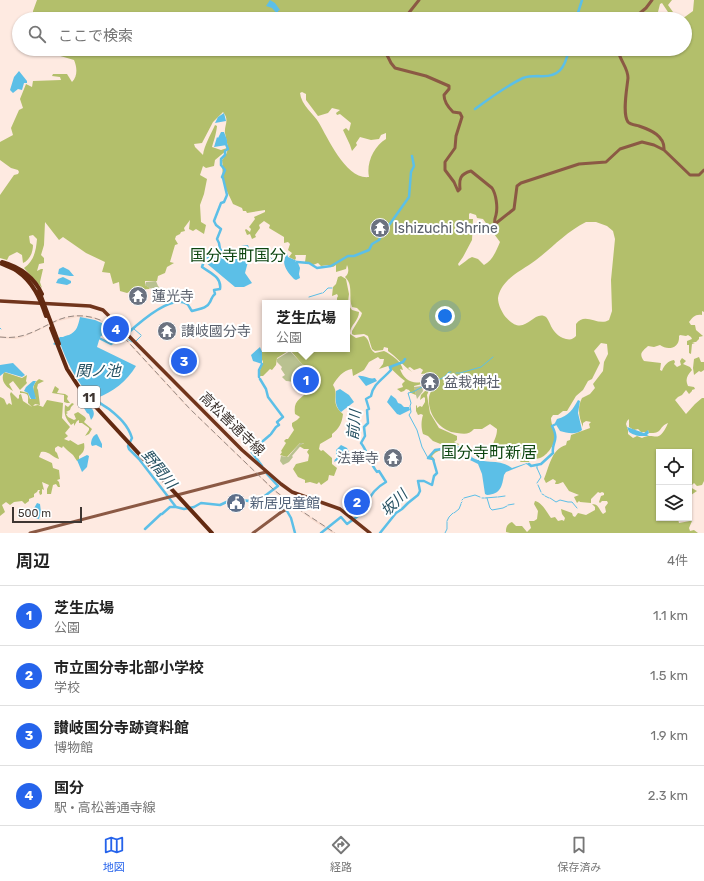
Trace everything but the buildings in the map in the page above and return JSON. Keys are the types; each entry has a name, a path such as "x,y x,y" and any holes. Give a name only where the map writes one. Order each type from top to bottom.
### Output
{"highway":[{"name":"11","path":"1,262 22,272 30,279 44,303 58,345"},
{"path":"1,262 13,265 29,276 38,287 44,303"},
{"name":"11","path":"44,303 58,345 80,386 130,443 214,533"}],"main road":[{"path":"410,12 419,0"},
{"path":"641,12 652,0"},
{"path":"388,56 395,68 426,76 449,86 444,98 453,112 460,113 462,116 455,148 445,162 444,169 454,182 458,191 460,189 459,182 461,177 465,173 471,171 492,188 497,210 494,221 495,224 514,209 517,186 521,183 579,164 606,162 620,149 641,142 654,145 664,150 690,175 697,176 704,170"},
{"path":"621,56 628,76 625,111 626,119 631,124 646,128 661,138 664,145 664,150"},
{"name":"高松善通寺線","path":"0,301 93,306 105,311 242,450 266,472 286,488 338,509 370,533"},
{"path":"30,533 168,496 266,472"},
{"path":"253,533 280,513 307,497"}],"shaded area":[{"path":"76,315 90,316 99,319 117,328 122,335 121,336 109,326 98,320 77,317 59,321 24,337 15,339 0,338 0,336 23,336 58,319"},
{"path":"129,342 190,409 278,493 300,510 336,533 332,533 312,520 277,494 184,404 128,343"},
{"path":"357,488 368,506 366,507 367,509 358,514 344,496"}],"green space":[{"path":"37,0 672,0 668,5 673,12 668,12 662,3 660,4 658,12 33,11"},
{"path":"694,0 704,0 704,312 702,311 702,315 694,316 689,322 691,325 695,325 696,330 703,336 699,337 696,342 692,342 695,343 692,344 691,354 689,353 689,345 687,345 687,341 692,339 691,337 688,335 680,335 676,346 666,348 660,345 654,347 648,346 641,354 644,361 661,363 660,370 662,371 665,365 670,361 674,360 674,364 677,367 681,365 680,361 682,358 686,361 683,364 690,367 692,370 687,378 687,384 695,389 689,394 686,390 675,400 686,414 695,404 704,398 704,481 702,485 697,486 694,483 692,485 692,449 656,449 656,521 678,521 679,523 692,521 689,528 690,531 694,530 698,533 506,532 507,526 512,522 516,526 522,526 527,532 531,528 529,521 534,521 537,519 538,511 534,504 535,501 543,506 551,518 555,517 558,521 564,521 565,518 561,509 572,513 575,517 578,513 586,515 595,510 595,507 592,504 594,504 598,506 603,514 606,512 605,507 608,503 607,501 599,502 604,493 598,492 591,499 591,503 579,501 577,503 574,497 579,495 569,491 563,482 555,484 556,481 553,479 546,483 544,479 551,459 557,450 566,445 567,441 570,440 571,435 590,428 589,424 591,422 586,421 583,423 583,427 580,420 579,405 582,398 590,394 595,388 593,384 603,371 604,362 608,354 607,344 601,343 594,351 600,363 592,379 588,381 583,390 576,396 567,411 563,411 558,415 553,415 551,418 555,440 543,457 538,459 530,459 529,462 520,462 522,459 504,456 496,452 493,445 497,434 497,429 490,424 482,429 474,429 466,434 451,432 445,429 436,421 430,409 429,397 434,386 434,377 427,374 421,374 423,370 420,368 414,370 410,367 408,368 412,372 388,351 388,348 384,347 383,350 375,351 372,349 368,336 364,334 352,334 352,331 362,313 357,308 352,307 350,288 348,280 345,277 348,271 347,265 346,269 336,272 336,265 333,267 328,265 321,266 318,263 313,265 305,262 306,255 295,255 295,260 289,257 292,253 288,250 290,244 288,242 284,243 284,237 269,228 270,225 264,221 259,225 260,228 255,235 256,237 252,239 250,234 247,235 245,230 246,229 250,232 251,229 249,227 255,219 254,217 265,212 265,210 247,213 246,211 243,211 242,208 233,204 226,190 223,179 222,160 227,153 227,150 215,160 214,166 206,168 203,166 200,175 207,179 200,205 201,222 206,225 204,234 196,229 193,231 189,229 190,220 184,228 185,231 176,236 175,239 178,244 175,245 170,262 174,263 167,267 165,273 158,276 157,281 145,281 145,285 150,288 149,289 134,290 127,293 120,291 119,282 113,284 110,273 102,272 105,262 86,253 63,237 59,240 45,222 44,245 41,255 44,258 44,263 39,264 37,271 43,269 40,282 42,288 24,268 30,262 35,252 37,239 33,235 29,236 30,243 33,245 32,253 25,262 23,263 22,255 17,252 9,256 7,260 0,258 0,195 14,175 18,174 19,172 0,160 0,142 13,135 11,128 19,110 23,108 20,99 26,84 32,87 33,81 61,80 60,77 52,76 53,74 67,74 72,82 76,74 74,60 60,56 692,56 692,12","holes":["302,92 306,94 306,100 318,116 328,113 332,108 340,110 336,113 337,115 340,114 351,123 349,131 346,128 343,130 352,151 357,145 356,143 360,137 371,140 379,139 381,135 386,133 386,139 378,146 372,155 368,172 369,177 361,176 353,172 345,165 317,120 305,105 300,93","223,112 226,118 225,133 228,147 227,150 227,148 221,150 212,147 217,129 217,126 215,125 206,144 203,155 194,144 202,143 213,122","469,214 476,215 477,218 483,219 500,242 492,258 484,265 478,259 472,257 459,266 458,264 472,240 473,219 469,219","586,222 596,222 607,226 613,231 615,239 611,280 612,311 609,320 605,322 587,319 580,320 576,324 576,336 573,339 566,339 556,334 544,316 539,316 527,323 517,325 511,322 504,315 498,298 503,286 511,277 536,260 566,235","629,419 629,427 634,430 638,429 641,432 647,432 648,430 649,433 653,433 659,431 668,423 665,430 659,436 646,436 642,438 637,436 633,438 628,434 626,424"]},
{"path":"341,276 346,279 349,294 348,300 337,300 337,294 332,296 333,287 336,284 338,277"},
{"path":"156,281 162,290 159,292 145,285 146,282"},
{"path":"350,307 352,310 359,312 359,315 350,331"},
{"path":"350,334 356,338 364,336 375,353 384,351 393,356 402,367 403,370 400,369 404,377 410,381 422,382 426,380 422,384 414,386 416,395 406,389 401,392 397,389 403,387 402,384 405,381 388,366 379,369 383,364 384,359 380,359 378,357 369,362 364,370 353,376 352,369 341,375 333,385 336,392 337,406 343,414 342,420 340,426 332,434 332,437 320,444 319,449 321,451 323,450 332,458 332,464 337,468 334,476 329,475 328,480 321,485 319,482 317,484 310,482 305,483 305,480 298,477 293,469 296,464 308,461 309,455 307,452 309,449 304,449 299,446 304,443 300,443 287,457 280,455 286,443 284,441 288,439 294,430 292,423 300,417 295,414 296,402 309,390 316,379 311,369 302,364 292,352 350,352"},
{"path":"262,350 262,352 287,352 277,358 276,365 272,370 270,369 263,376 260,376 260,370 263,362 261,357"},
{"path":"291,352 302,364 307,367 316,380 311,382 309,388 295,382 286,381 282,377 285,375 281,369 282,367 277,362 277,359"},
{"path":"699,357 701,362 704,362 704,370 701,372 699,371 694,375 694,359"},
{"path":"4,372 22,378 27,375 27,383 20,390 13,381 9,384 13,391 8,388 3,381"},
{"path":"427,375 430,376 433,381 427,395 430,413 439,428 457,436 457,440 454,442 459,444 456,448 458,449 461,447 468,451 466,453 448,449 439,451 432,456 435,460 435,462 433,458 429,458 433,452 443,445 433,441 428,436 423,434 423,415 418,415 416,411 417,405 417,408 420,406 422,407 425,402 424,397 420,400 421,395 429,387 425,388 424,385 428,380"},
{"path":"39,379 44,381 38,384 37,388 40,405 35,404 33,406 38,405 43,407 47,400 63,403 62,418 70,427 65,433 68,436 64,439 70,440 78,445 84,443 84,450 77,461 63,446 62,448 58,446 55,448 59,459 46,452 41,452 39,457 52,463 53,468 59,470 60,479 57,480 60,487 56,484 53,485 51,494 47,494 49,485 42,482 44,490 42,489 42,494 40,495 40,490 38,490 34,494 34,497 29,499 29,501 25,504 22,501 14,502 10,505 6,502 2,505 5,512 0,516 0,397 4,399 7,405 9,403 12,405 11,392 18,399 19,395 21,394 23,401 32,407 28,403 28,395 20,393 20,391 28,393 30,399 36,399 33,388"},
{"path":"55,386 59,389 57,393 68,396 67,399 70,403 64,402 64,395 52,393"},
{"path":"422,386 423,391 417,399 414,387"},
{"path":"72,403 74,404 70,410 66,412 68,413 66,414 74,420 76,419 74,414 78,412 85,417 86,419 84,422 92,429 89,434 85,436 89,428 82,423 79,423 79,420 74,426 74,423 71,425 65,416 65,405 68,407"},
{"path":"304,442 289,462 283,465 280,461 281,456 288,457 300,443"},
{"path":"692,488 697,491 692,494"},
{"path":"357,489 366,501 361,505 351,493"}],"water":[{"path":"270,0 275,3 280,10 276,12 272,8 266,6"},
{"path":"19,71 27,83 24,83 22,90 18,89 13,93 10,90 14,77"},
{"path":"224,113 226,121 215,123 218,117"},
{"path":"221,132 224,132 227,145 214,147 217,137 218,138"},
{"path":"248,245 249,248 261,247 247,250 249,258 245,273 252,283 244,287 235,287 205,262 206,257 209,255 236,250 241,246"},
{"path":"287,254 288,257 297,261 295,261 298,263 300,268 300,278 296,280 285,267 284,261"},
{"path":"63,267 69,270 74,276 58,274 59,269"},
{"path":"63,277 71,281 71,283 67,285 56,283 58,279"},
{"name":"関ノ池","path":"80,317 95,320 104,324 107,332 100,337 97,347 136,366 119,385 109,393 97,398 85,390 77,379 60,343 55,345 53,344 60,337 74,332 78,326"},
{"path":"260,347 262,352 262,364 253,361 251,355"},
{"path":"13,363 25,375 22,377 5,372 0,376 0,365"},
{"path":"358,376 375,378 377,381 366,386"},
{"path":"33,381 36,381 33,387 36,399 31,399 28,393 24,391"},
{"path":"340,389 349,395 354,402 341,412 336,404 336,391"},
{"path":"391,395 398,403 404,407 409,407 410,410 400,415 397,414 387,402"},
{"path":"578,400 580,401 578,413 582,430 574,433 560,431 555,423 557,419 568,414"},
{"path":"82,405 88,405 92,408 94,414 91,420 89,414"},
{"path":"627,427 644,433 648,430 649,433 647,435 649,436 634,435 629,432"},
{"path":"97,434 102,444 102,448 96,445 92,446 91,444 92,438"},
{"path":"341,445 347,448 350,454 334,462 336,459 336,450"},
{"path":"87,455 89,456 87,467 82,472 77,460"},
{"path":"471,457 481,461 502,463 512,468 527,463 532,467 526,464 506,472 500,489 495,493 487,495 485,494 482,474 478,464 470,460 469,458"},
{"path":"37,503 40,504 41,512 39,519 41,520 28,515 26,511 33,510"}],"waterway":[{"path":"578,12 582,0"},
{"path":"475,109 504,88 523,78 530,76 545,76 556,73 563,66 567,56"},
{"name":"野間川","path":"224,256 224,252 220,249 217,239 221,229 214,221 221,203 224,202 227,195 222,177 225,170 221,165 221,159 225,155 225,151 228,149 226,144"},
{"path":"297,262 309,263 317,268 331,266 348,256 354,256 369,250 372,244 379,240 409,197 411,172 414,166 412,156"},
{"path":"267,254 272,259 278,255 287,254"},
{"name":"野間川","path":"128,333 156,311 173,303 181,302 187,304 192,311 207,306 215,294 214,290 220,289 217,278 202,267 204,261 207,261"},
{"path":"323,293 328,288 332,288"},
{"path":"309,297 322,293"},
{"name":"野間川","path":"136,327 134,329 141,335"},
{"name":"野間川","path":"99,338 111,344 119,339 123,339 127,335"},
{"path":"136,341 141,336"},
{"name":"野間川","path":"119,340 126,338 132,342"},
{"path":"456,373 481,367 493,357"},
{"name":"前川","path":"321,533 341,517 347,524 369,508 367,504 372,494 386,482 379,471 377,472 375,469 361,443 365,436 364,427 368,423 367,410 369,409 366,399 371,396 376,385 391,370 390,367 403,362 405,359"},
{"path":"259,377 259,370 262,364"},
{"path":"300,372 303,374 308,372"},
{"path":"428,458 422,447 417,430 409,415 411,412 411,403 408,393 422,387 426,387 451,372"},
{"path":"260,379 266,389 268,397 283,417 277,422 279,425 271,434"},
{"name":"野間川","path":"94,393 98,401 126,425 132,438 128,446 129,449 139,459 176,507 184,509 194,507 201,503 220,505 233,499 278,505 287,511 291,518 295,533"},
{"name":"坂川","path":"529,464 531,466 541,464 553,453 555,435 552,426 558,423"},
{"path":"263,441 270,435"},
{"path":"262,442 251,451 262,466"},
{"name":"坂川","path":"380,533 396,513 418,495 420,491 418,481 424,481 432,485 434,476 437,473 433,459 428,458 435,450 457,447 466,452 472,459"},
{"path":"537,468 541,477 537,483"},
{"path":"262,498 278,486 267,474"},
{"path":"538,485 541,492"},
{"path":"464,498 475,495 480,497"},
{"path":"498,497 505,496"},
{"path":"545,496 549,498"},
{"path":"485,498 497,497"},
{"path":"487,498 492,510 507,506"},
{"path":"550,498 556,502 560,500 572,502 577,508"},
{"path":"454,513 459,509 461,504"},
{"path":"508,505 514,504"},
{"path":"162,514 170,507 175,507"},
{"path":"447,521 453,513"},
{"path":"145,529 161,514"},
{"path":"445,533 447,529 447,522"}],"railway":[{"path":"0,337 17,337 66,317 74,316 98,319 113,327 190,409 274,490 300,510 335,533"}],"place":[{"name":"Ishizuchi Shrine","path":"380,228"},
{"name":"蓮光寺","path":"138,296"},
{"name":"国分","path":"116,329"},
{"name":"讃岐國分寺","path":"167,331"},
{"name":"讃岐国分寺跡資料館","path":"184,361"},
{"name":"芝生広場","path":"306,380"},
{"name":"盆栽神社","path":"430,382"},
{"name":"法華寺","path":"393,458"},
{"name":"市立国分寺北部小学校","path":"357,502"},
{"name":"新居児童館","path":"236,503"}],"district":[{"name":"国分寺町国分","path":"238,255"},
{"name":"国分寺町新居","path":"489,452"}]}
